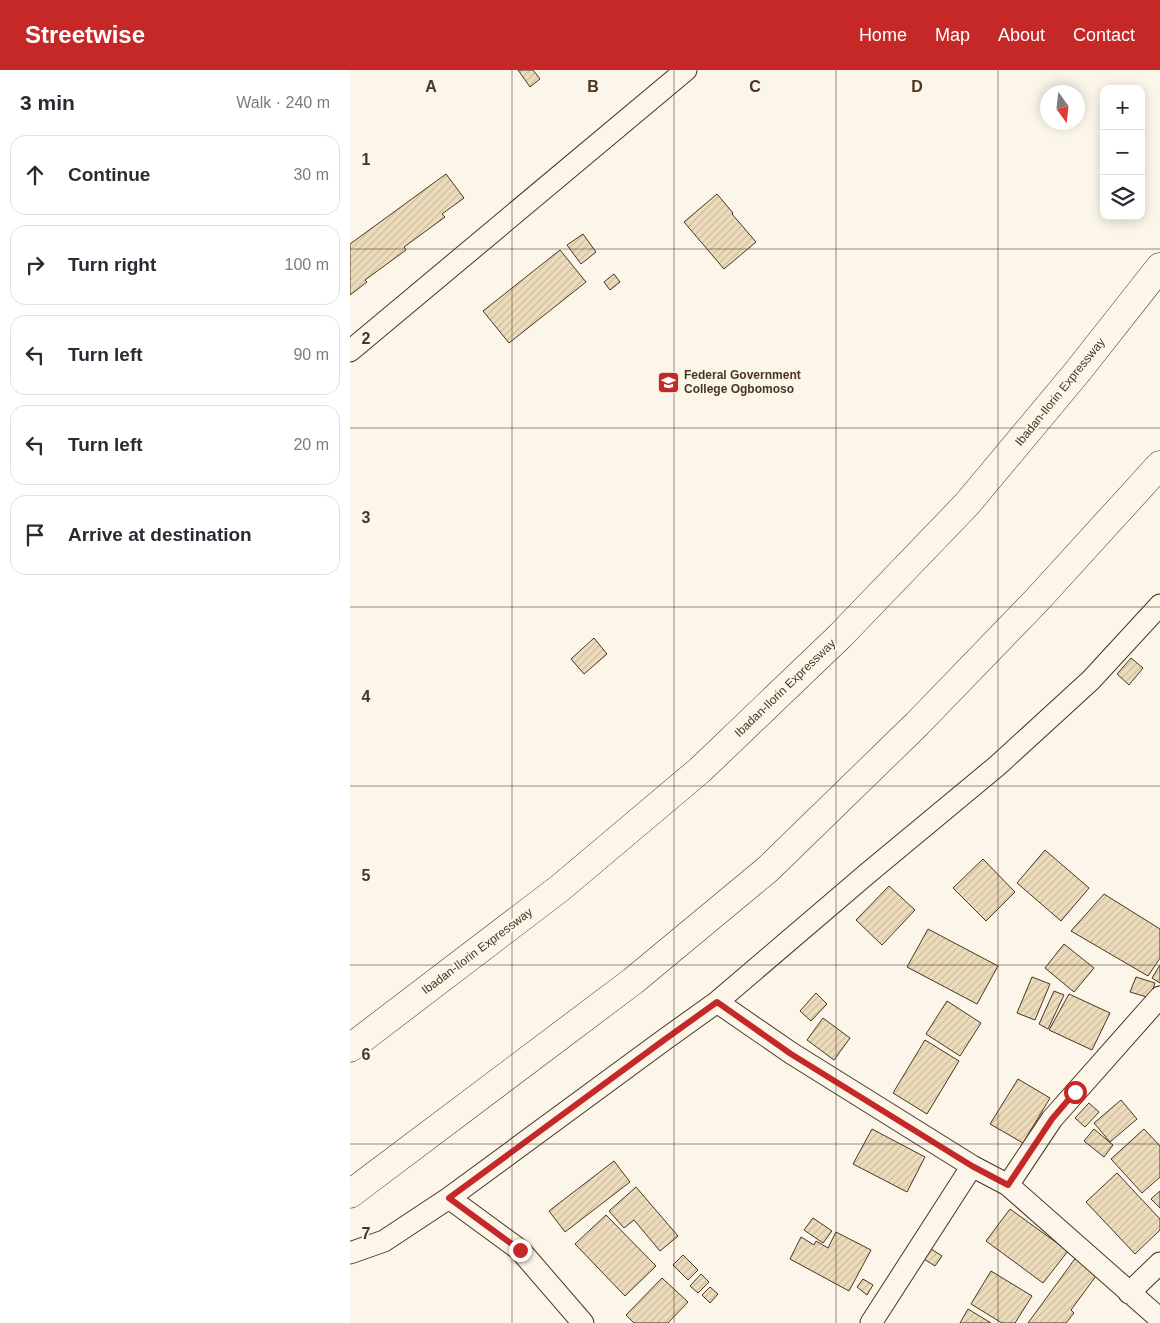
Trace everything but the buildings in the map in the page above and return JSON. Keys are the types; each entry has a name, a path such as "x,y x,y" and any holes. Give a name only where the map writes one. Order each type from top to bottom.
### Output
{"highway":[{"name":"Ibadan-Ilorin Expressway","path":"350,1048 560,888 700,770 840,636 967,504 1078,371 1160,267"},
{"path":"350,1194 633,981 768,869 937,703 1037,600 1160,465"}],"street":[{"path":"350,351 685,70"},
{"path":"350,1253 384,1241 449,1198 717,1002 997,766 1092,680 1160,605"},
{"path":"1008,1185 1052,1119 1160,997"},
{"path":"717,1002 791,1054 972,1166 1008,1185 1160,1320"},
{"path":"871,1323 972,1166"},
{"path":"449,1198 520,1250 583,1323"},
{"path":"1129,1293 1160,1263"}],"place":[{"name":"Federal Government College Ogbomoso","path":"668,382"}],"route":[{"path":"520,1250 449,1198 717,1002 791,1054 972,1166 1008,1185 1052,1119 1075,1092"}]}
